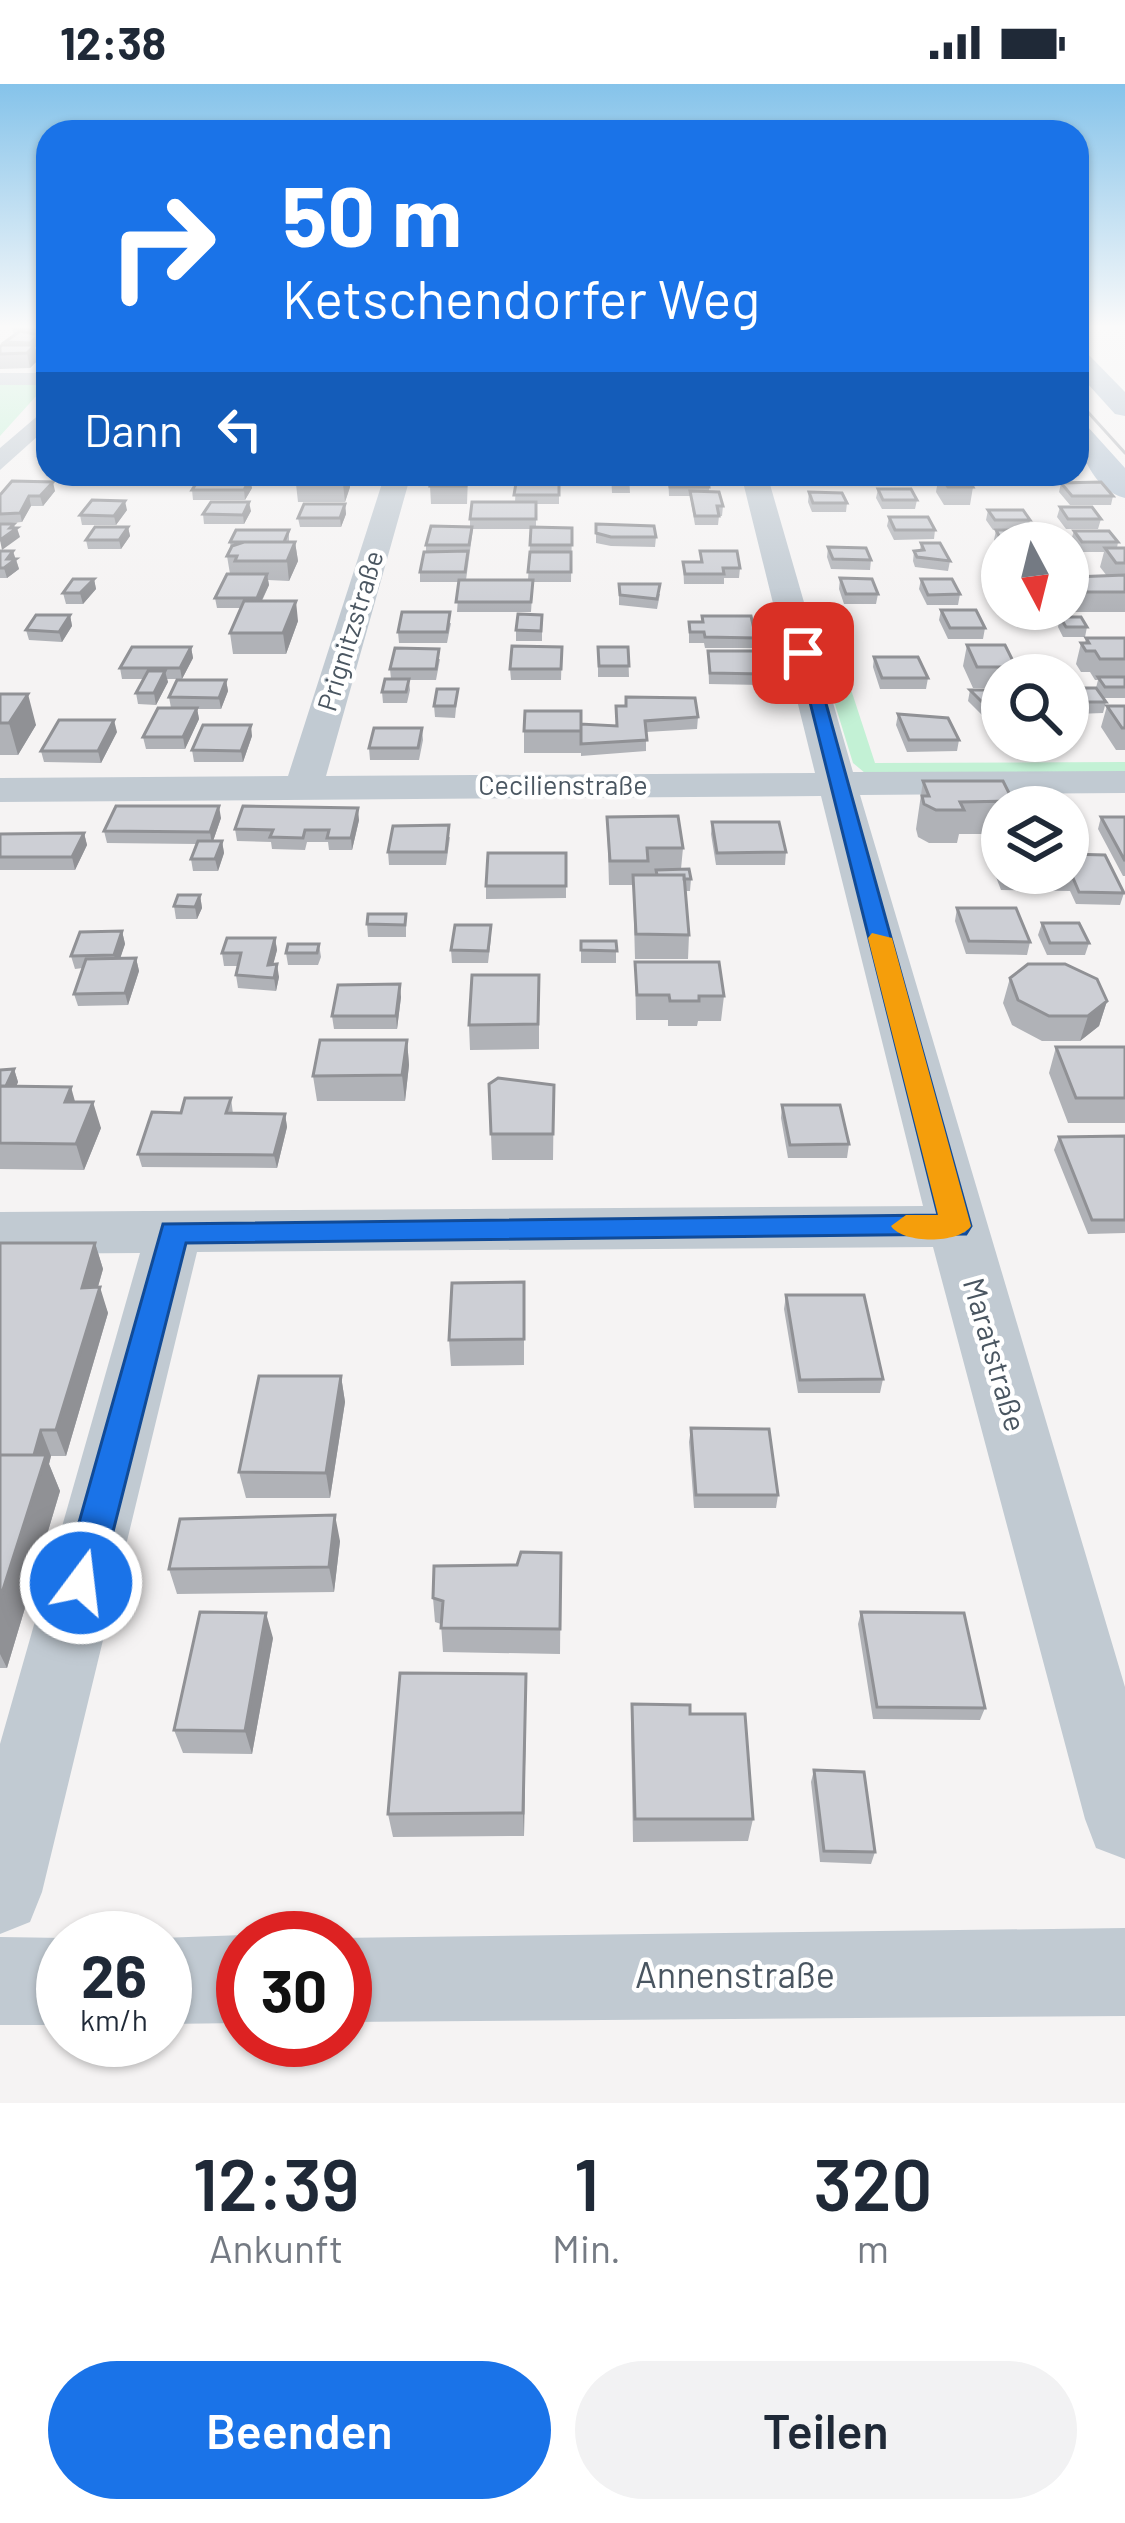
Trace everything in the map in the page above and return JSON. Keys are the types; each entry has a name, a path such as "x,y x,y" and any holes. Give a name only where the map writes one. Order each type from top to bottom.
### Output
{"main road":[{"path":"1089,446 1125,488"}],"street":[{"path":"6,450 36,424"},
{"name":"Prignitzstraße","path":"303,788 394,486"},
{"name":"Maratstraße","path":"757,486 956,1226 1125,1819"},
{"name":"Cecilienstraße","path":"0,790 1125,782"},
{"path":"0,1232 956,1226"},
{"path":"0,1892 174,1232"},
{"name":"Annenstraße","path":"372,1978 1125,1972"},
{"path":"0,1981 36,1981"}],"green space":[{"path":"822,662 842,662 875,763 1125,762 1125,775 865,773 853,763"}],"building":[{"path":"12,481 49,486 40,496 29,496 20,513 0,514 0,495"},
{"path":"1101,482 1113,496 1072,496 1064,486 1089,486"},
{"path":"195,486 246,486 244,490 192,490"},
{"path":"516,486 559,486 559,495 514,495"},
{"path":"878,489 911,489 917,500 883,500"},
{"path":"690,491 719,492 723,506 717,506 719,516 695,516"},
{"path":"809,492 842,493 847,503 813,503"},
{"path":"92,500 125,501 114,516 80,515"},
{"path":"211,502 249,502 243,515 203,514"},
{"path":"472,502 536,502 536,519 470,519"},
{"path":"304,504 345,504 340,518 298,518"},
{"path":"1060,507 1092,507 1101,519 1068,519"},
{"path":"988,510 1023,510 1030,520 995,520"},
{"path":"889,517 928,517 935,530 895,530"},
{"path":"0,524 14,524 10,528 17,528 0,540"},
{"path":"596,524 654,526 656,537 611,537 596,533"},
{"path":"431,526 472,527 469,545 426,545"},
{"path":"95,527 128,527 119,540 86,540"},
{"path":"531,527 572,528 572,545 530,545"},
{"path":"236,530 289,530 284,542 230,542"},
{"path":"1089,531 1109,531 1118,542 1089,542"},
{"path":"295,542 287,561 235,561 237,556 227,556 232,546"},
{"path":"921,543 940,543 950,561 917,557 914,551 924,550"},
{"path":"828,547 866,548 871,560 833,559"},
{"path":"1105,548 1125,548 1125,563 1116,563"},
{"path":"0,551 13,551 7,559 16,559 0,568"},
{"path":"468,551 465,572 420,572 424,552"},
{"path":"700,551 737,551 740,568 723,568 724,574 685,574 683,562 702,562"},
{"path":"530,552 571,552 571,572 528,572"},
{"path":"227,574 267,574 257,598 215,598"},
{"path":"1125,575 1125,592 1089,592 1089,576"},
{"path":"840,578 872,579 878,594 846,594"},
{"path":"73,579 94,579 80,593 63,593"},
{"path":"921,579 952,579 960,594 928,595"},
{"path":"459,580 533,580 531,602 456,602"},
{"path":"619,584 660,584 657,599 620,595"},
{"path":"244,601 296,601 283,633 230,633"},
{"path":"941,610 976,610 981,620 981,628 950,628"},
{"path":"402,612 450,612 447,632 398,632"},
{"path":"518,614 542,615 541,631 516,630"},
{"path":"36,615 70,615 59,632 26,630"},
{"path":"702,616 751,616 756,638 705,637 704,632 690,632 689,622 703,622"},
{"path":"1086,638 1125,638 1125,659 1100,659 1095,651 1086,651 1081,643 1089,643"},
{"path":"967,645 1005,645 1010,654 981,654 981,667"},
{"path":"512,646 562,647 561,669 510,669"},
{"path":"132,647 191,647 180,668 120,668"},
{"path":"598,647 628,647 629,666 599,666"},
{"path":"395,648 439,649 436,669 390,669"},
{"path":"708,651 758,651 763,674 710,673"},
{"path":"874,657 918,657 928,678 882,678"},
{"path":"148,671 165,671 154,693 136,693"},
{"path":"1098,677 1125,677 1125,687 1105,687"},
{"path":"385,679 409,679 406,692 382,692"},
{"path":"177,680 226,680 219,698 169,697"},
{"path":"1089,688 1096,688 1106,702 1089,702"},
{"path":"437,689 458,689 455,706 434,706"},
{"path":"0,694 28,694 9,723 0,723"},
{"path":"626,697 695,698 698,717 645,721 647,740 581,744 581,724 617,726 616,706 626,706"},
{"path":"1107,706 1125,706 1125,728 1122,728"},
{"path":"158,708 197,708 183,737 143,737"},
{"path":"525,711 581,711 581,731 524,731"},
{"path":"898,714 948,718 959,740 909,740"},
{"path":"59,720 114,720 98,751 41,751"},
{"path":"203,725 251,725 241,751 192,750"},
{"path":"374,728 422,728 418,748 369,748"},
{"path":"923,781 1003,781 1006,786 981,786 981,802 960,802 964,810 936,810 924,804 922,796 929,796"},
{"path":"116,806 219,806 210,832 104,831"},
{"path":"243,806 358,808 351,838 327,838 329,830 305,830 303,838 270,837 273,830 235,829"},
{"path":"678,816 683,848 647,848 648,861 610,861 607,817"},
{"path":"1101,817 1125,817 1125,861"},
{"path":"712,822 779,822 786,852 717,853"},
{"path":"449,825 446,852 388,852 393,826"},
{"path":"84,833 72,857 0,857 0,834"},
{"path":"198,841 222,841 215,859 191,859"},
{"path":"488,853 566,853 566,886 486,886"},
{"path":"1089,855 1105,855 1124,893 1089,892"},
{"path":"689,869 691,879 657,875 656,870"},
{"path":"633,875 684,875 689,935 636,934"},
{"path":"178,895 200,895 195,907 174,906"},
{"path":"957,908 1016,908 1030,942 969,941"},
{"path":"368,914 406,914 405,925 367,924"},
{"path":"1042,923 1079,923 1089,943 1050,943"},
{"path":"455,925 491,925 488,951 451,950"},
{"path":"122,931 114,955 71,956 80,932"},
{"path":"227,938 275,938 268,965 277,964 274,978 236,975 241,953 222,953"},
{"path":"581,941 616,941 617,951 581,950"},
{"path":"288,944 319,944 317,953 286,953"},
{"path":"136,958 125,993 74,994 86,959"},
{"path":"635,962 719,962 724,996 670,1001 669,995 637,995"},
{"path":"1028,964 1065,964 1097,979 1107,1001 1088,1016 1049,1016 1018,1000 1010,978"},
{"path":"472,975 539,975 538,1024 469,1025"},
{"path":"400,984 396,1016 332,1016 338,985"},
{"path":"320,1040 407,1040 402,1075 313,1076"},
{"path":"1056,1047 1125,1047 1125,1098 1076,1098"},
{"path":"14,1069 6,1086 0,1086 0,1070"},
{"path":"498,1078 554,1085 553,1134 491,1134 489,1084"},
{"path":"0,1086 71,1087 65,1102 93,1102 76,1144 0,1143"},
{"path":"185,1098 231,1098 226,1113 285,1114 274,1155 138,1154 152,1112 181,1113"},
{"path":"782,1105 840,1105 849,1144 790,1145"},
{"path":"1125,1136 1125,1220 1092,1220 1059,1137"},
{"path":"0,1243 95,1243 82,1288 100,1287 56,1430 41,1430 34,1455 0,1455"},
{"path":"524,1282 524,1339 449,1340 452,1283"},
{"path":"786,1295 864,1295 883,1379 800,1380"},
{"path":"259,1376 341,1376 326,1473 239,1472"},
{"path":"691,1428 769,1429 778,1495 696,1495"},
{"path":"0,1455 46,1455 0,1599"},
{"path":"335,1515 329,1567 169,1569 180,1519"},
{"path":"521,1552 561,1553 560,1629 441,1628 443,1601 433,1598 434,1566 517,1565"},
{"path":"200,1612 266,1613 245,1731 174,1730"},
{"path":"861,1612 964,1613 985,1708 877,1707"},
{"path":"400,1673 526,1674 523,1813 388,1814"},
{"path":"632,1704 690,1705 690,1714 745,1714 753,1819 635,1819"},
{"path":"814,1770 864,1772 875,1852 824,1851"}],"tram line":[{"path":"1097,422 1125,453"}],"slow traffic":[{"path":"880,938 956,1226 906,1226"}],"route":[{"path":"81,1583 174,1232 956,1226 803,653"}]}
